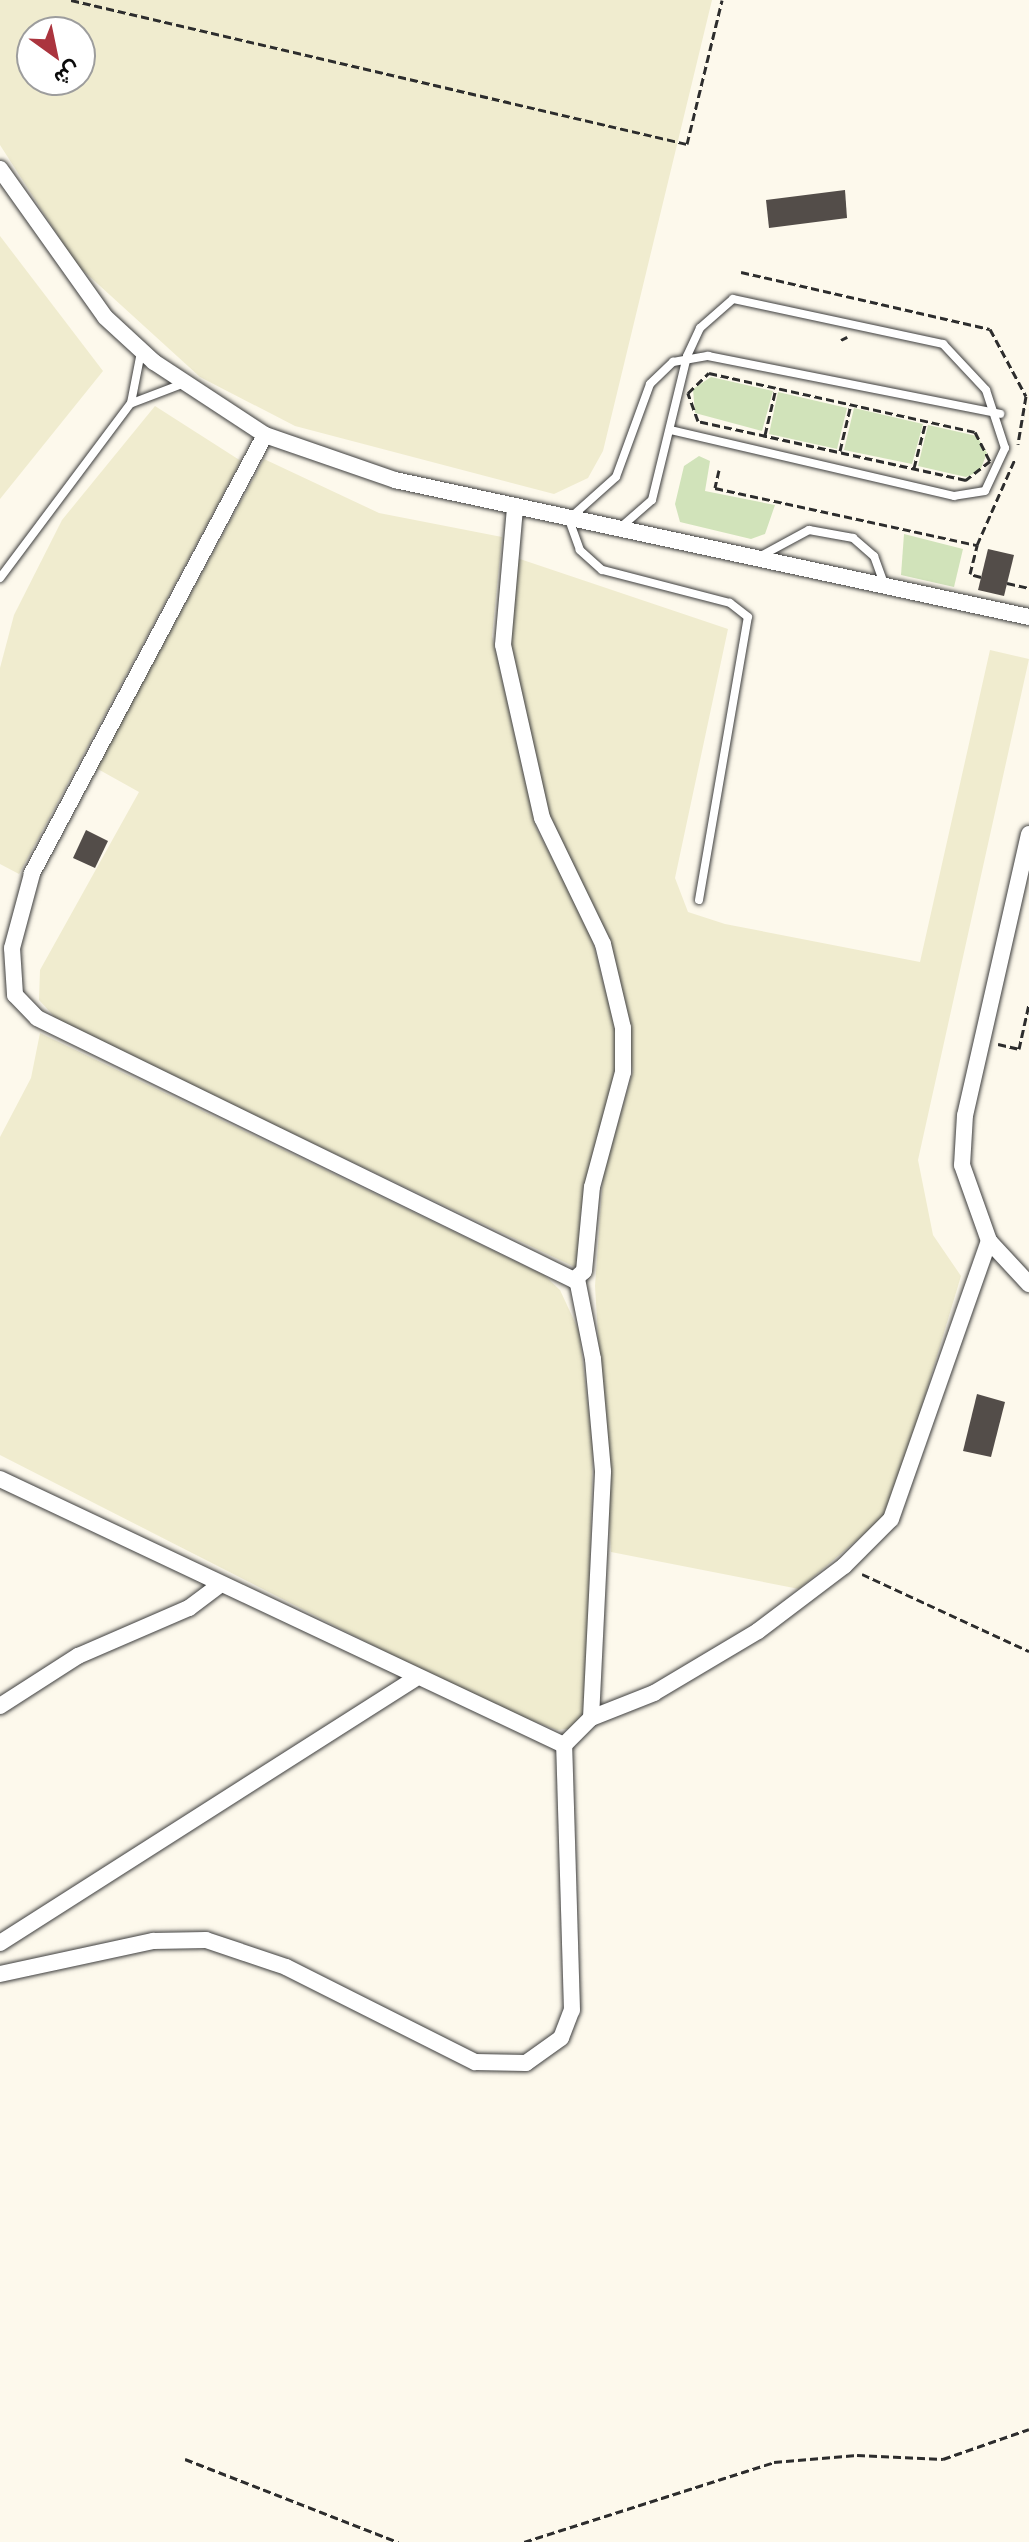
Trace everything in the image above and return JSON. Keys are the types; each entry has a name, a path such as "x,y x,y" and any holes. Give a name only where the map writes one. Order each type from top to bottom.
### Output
{"street":[{"path":"0,169 61,264 140,350 265,435 395,480 614,530 1029,617"},
{"path":"265,435 32,874 13,936 15,995 37,1018 577,1279"},
{"path":"515,507 503,645 542,818 603,944 623,1028 623,1072 577,1279 603,1471 591,1718"},
{"path":"1028,844 962,1139 966,1189 989,1241 1029,1284"},
{"path":"0,1974 153,1941 206,1940 286,1967 475,2062 526,2063 561,2038 572,2010 564,1745 591,1718 704,1664 844,1566 903,1497 989,1241"},
{"path":"0,1479 414,1679 564,1745"},
{"path":"0,1706 88,1651 189,1608 220,1585"},
{"path":"0,1943 414,1679"}],"lane":[{"path":"614,530 652,500 687,356 709,317 747,297 943,344 1000,414 1002,464 985,491 970,496 671,430"},
{"path":"0,578 131,403 140,350"},
{"path":"699,900 750,640 748,617 730,603 602,570 580,550 569,519 605,495 650,384 687,356 1000,414"},
{"path":"131,403 186,383"},
{"path":"754,559 800,532 830,533 869,549 885,587"}],"path":[{"path":"71,0 687,144 722,0"},
{"path":"741,272 990,329 1026,396 1014,467 977,545 970,574 981,577"},
{"path":"709,373 851,404 975,432 990,461 966,480 698,421 688,393 709,373"},
{"path":"765,436 776,388"},
{"path":"840,452 851,404"},
{"path":"914,468 926,421"},
{"path":"719,470 715,488 977,545"},
{"path":"1007,583 1029,588"},
{"path":"994,1043 1019,1049 1029,1004"},
{"path":"844,1566 1029,1651"},
{"path":"524,2542 774,2462 857,2455 933,2461 1029,2429"},
{"path":"185,2459 398,2542"}],"shaded area":[{"path":"0,0 712,0 603,451 588,478 554,494 295,426 200,377 77,265 0,145"},
{"path":"0,236 103,371 0,499"},
{"path":"155,406 241,461 19,874 0,864 0,668 14,615 62,520"},
{"path":"264,459 379,513 502,537 492,636 536,828 589,927 616,1032 617,1068 580,1216 579,1269 62,1025 39,1000 40,970 139,792 96,768"},
{"path":"517,558 728,629 675,878 688,912 725,924 920,962 990,650 1029,659 918,1160 933,1235 961,1276 890,1512 799,1589 611,1552 595,1286 603,1176 633,1071 610,946 552,828 510,654"},
{"path":"40,1033 544,1275 560,1290 579,1331 593,1448 586,1711 576,1728 557,1730 488,1704 0,1455 0,1137 31,1078"}],"green space":[{"path":"711,377 773,391 762,431 695,413 693,389"},
{"path":"778,392 847,408 837,449 769,434"},
{"path":"854,408 923,424 912,464 844,450"},
{"path":"928,425 977,436 987,453 980,471 966,477 918,466"},
{"path":"699,456 710,461 705,491 775,505 765,534 751,539 680,522 675,504 684,466"},
{"path":"904,534 963,549 954,587 901,575"}],"building":[{"path":"845,190 847,218 769,228 766,200"},
{"path":"988,549 1014,555 1004,596 978,590"},
{"path":"86,830 108,841 95,868 73,858"},
{"path":"977,1394 1005,1402 991,1457 963,1451"}]}
